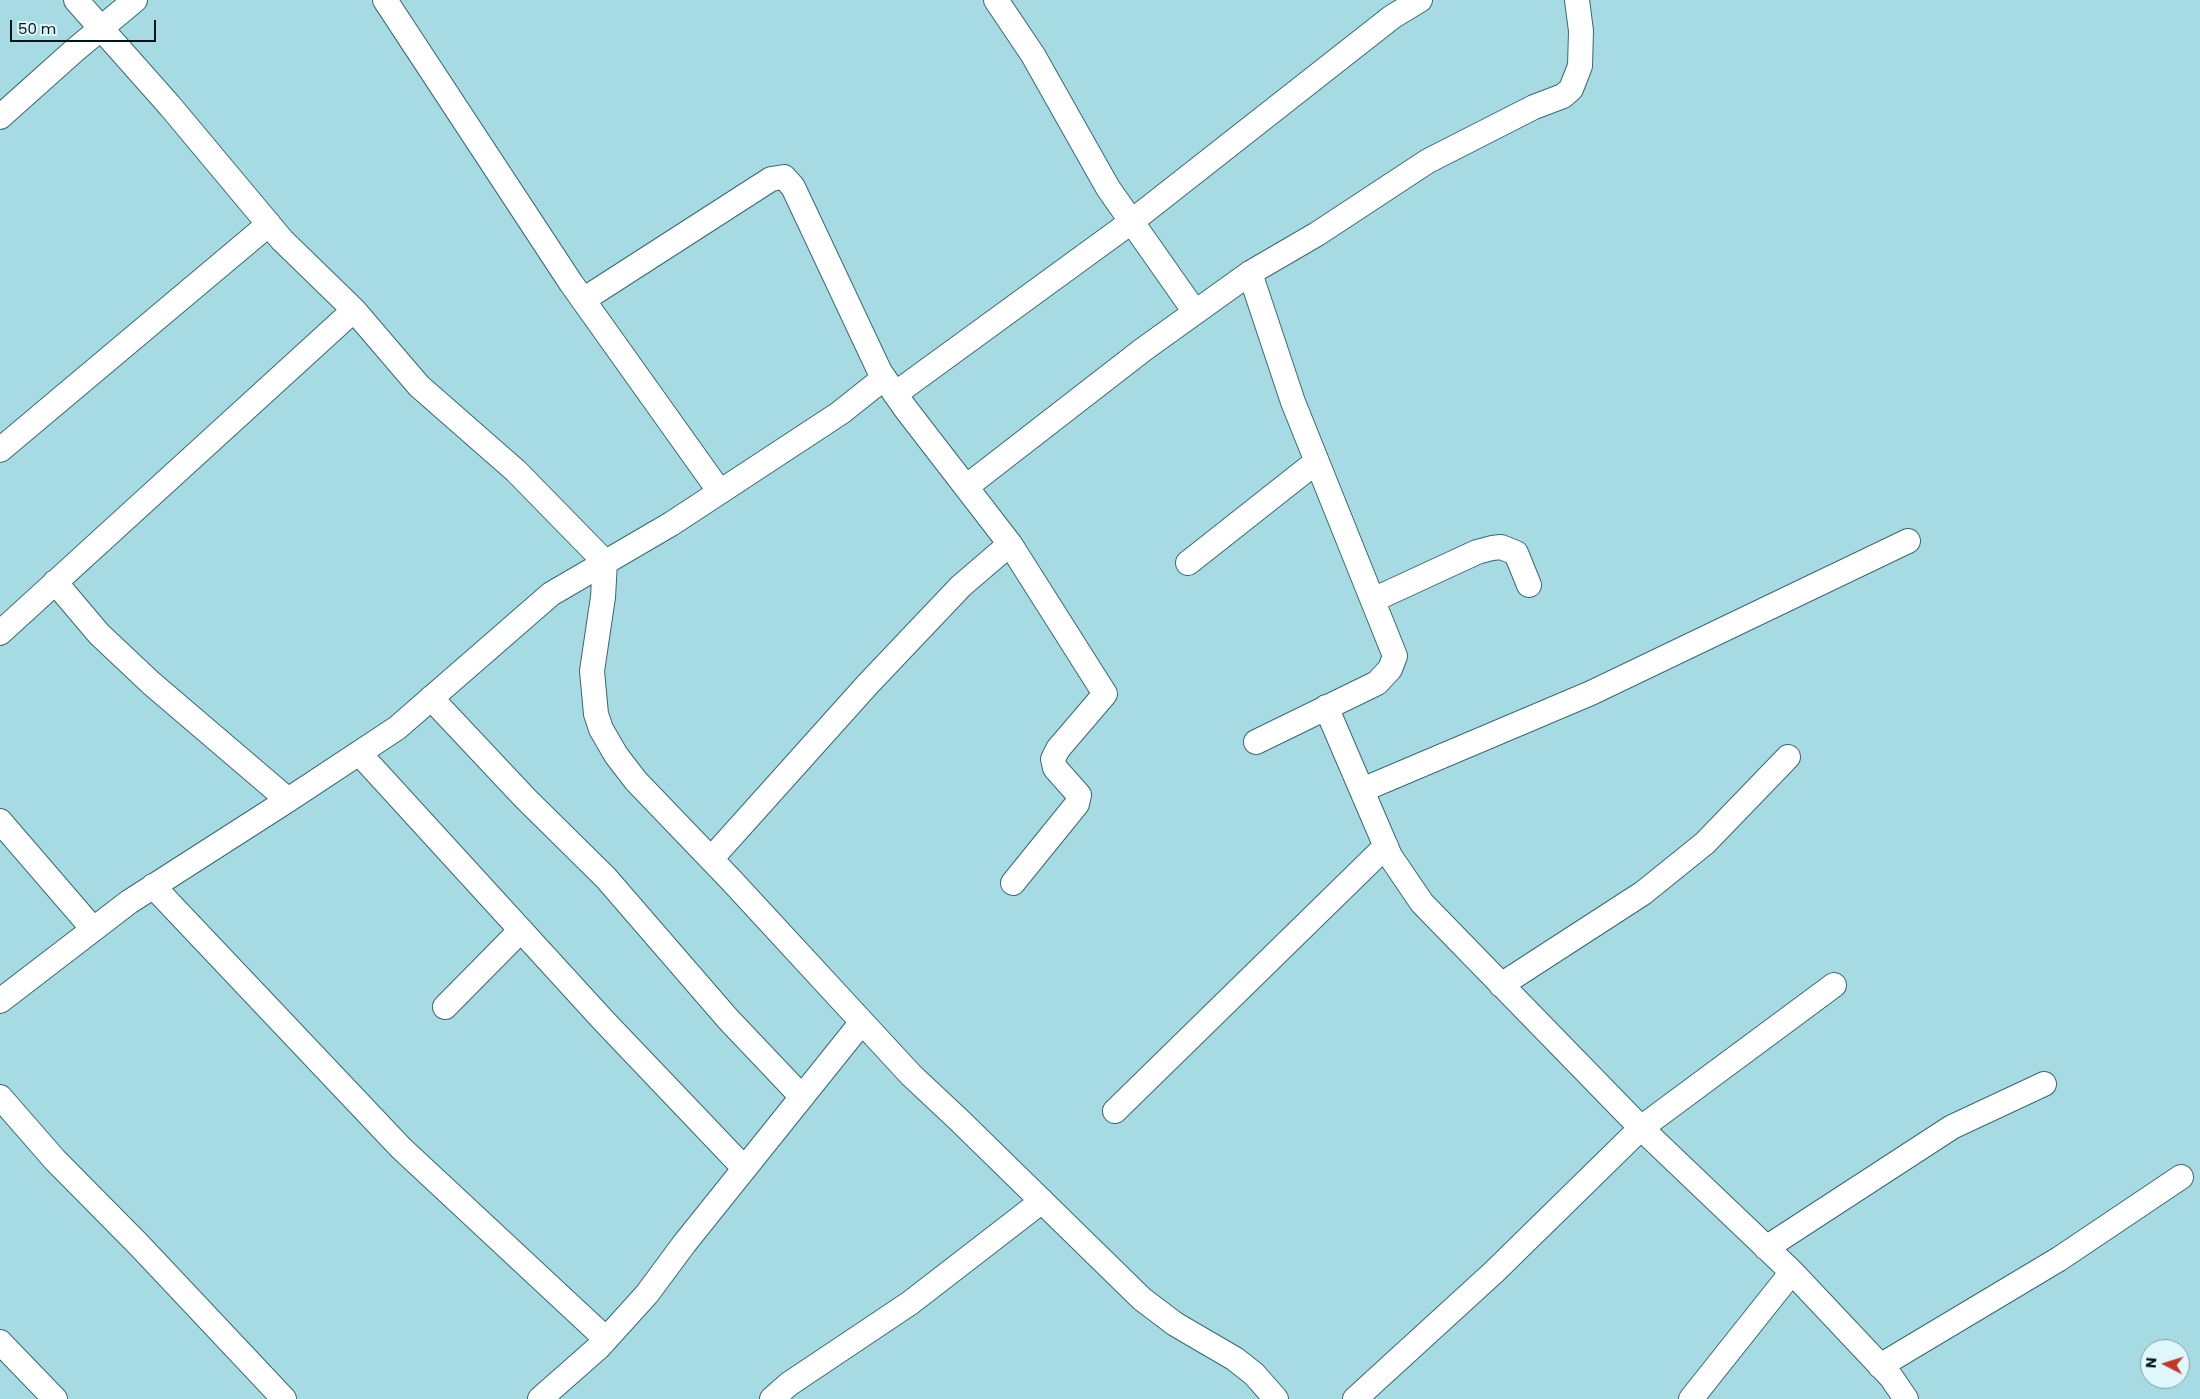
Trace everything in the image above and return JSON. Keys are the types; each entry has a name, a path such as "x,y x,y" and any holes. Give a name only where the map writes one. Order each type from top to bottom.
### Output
{"street":[{"path":"76,0 170,106 282,240 354,310 419,386 516,471 605,562 604,597 592,671 596,714 601,729 616,755 636,781 917,1081 1042,1200 1142,1299 1175,1324 1235,1360 1254,1374 1276,1399"},
{"path":"0,117 75,50 135,0"},
{"path":"385,0 583,300 720,492"},
{"path":"996,0 1033,55 1086,153 1131,222 1195,312"},
{"path":"0,1001 129,902 397,728 551,594 720,492 840,413 890,386 1131,222 1392,17 1420,0"},
{"path":"966,487 1195,312 1250,273 1317,234 1428,161 1534,107 1563,96 1570,88 1580,66 1581,31 1578,0"},
{"path":"583,300 771,179 784,177 793,187 890,386 1010,544 1105,694 1058,749 1053,760 1055,768 1079,795 1077,804 1013,883"},
{"path":"0,450 269,224"},
{"path":"1250,273 1293,402 1394,649 1395,656 1393,664 1377,684 1256,742"},
{"path":"0,633 354,310"},
{"path":"1188,562 1316,462"},
{"path":"1362,790 1591,693 1908,541"},
{"path":"711,859 894,656 961,586 1010,544"},
{"path":"1373,600 1477,552 1492,548 1502,547 1516,553 1529,584"},
{"path":"55,582 100,634 151,683 288,800"},
{"path":"432,698 525,798 606,878 728,1019 802,1097"},
{"path":"1326,708 1390,856 1422,904 1641,1128 1792,1272 1880,1366 1906,1399"},
{"path":"359,753 603,1020 744,1168"},
{"path":"1501,985 1643,893 1705,843 1788,756"},
{"path":"0,821 94,929"},
{"path":"1115,1111 1386,846"},
{"path":"154,886 401,1148 606,1339"},
{"path":"445,1007 521,930"},
{"path":"1355,1399 1494,1272 1641,1128 1834,984"},
{"path":"540,1399 606,1339 646,1294 744,1168 862,1022"},
{"path":"1766,1248 1952,1127 2044,1084"},
{"path":"0,1097 55,1160 139,1245 284,1399"},
{"path":"1880,1366 2059,1259 2181,1177"},
{"path":"772,1399 789,1384 910,1303 1042,1200"},
{"path":"1691,1399 1792,1272"},
{"path":"0,1342 55,1399"}]}
